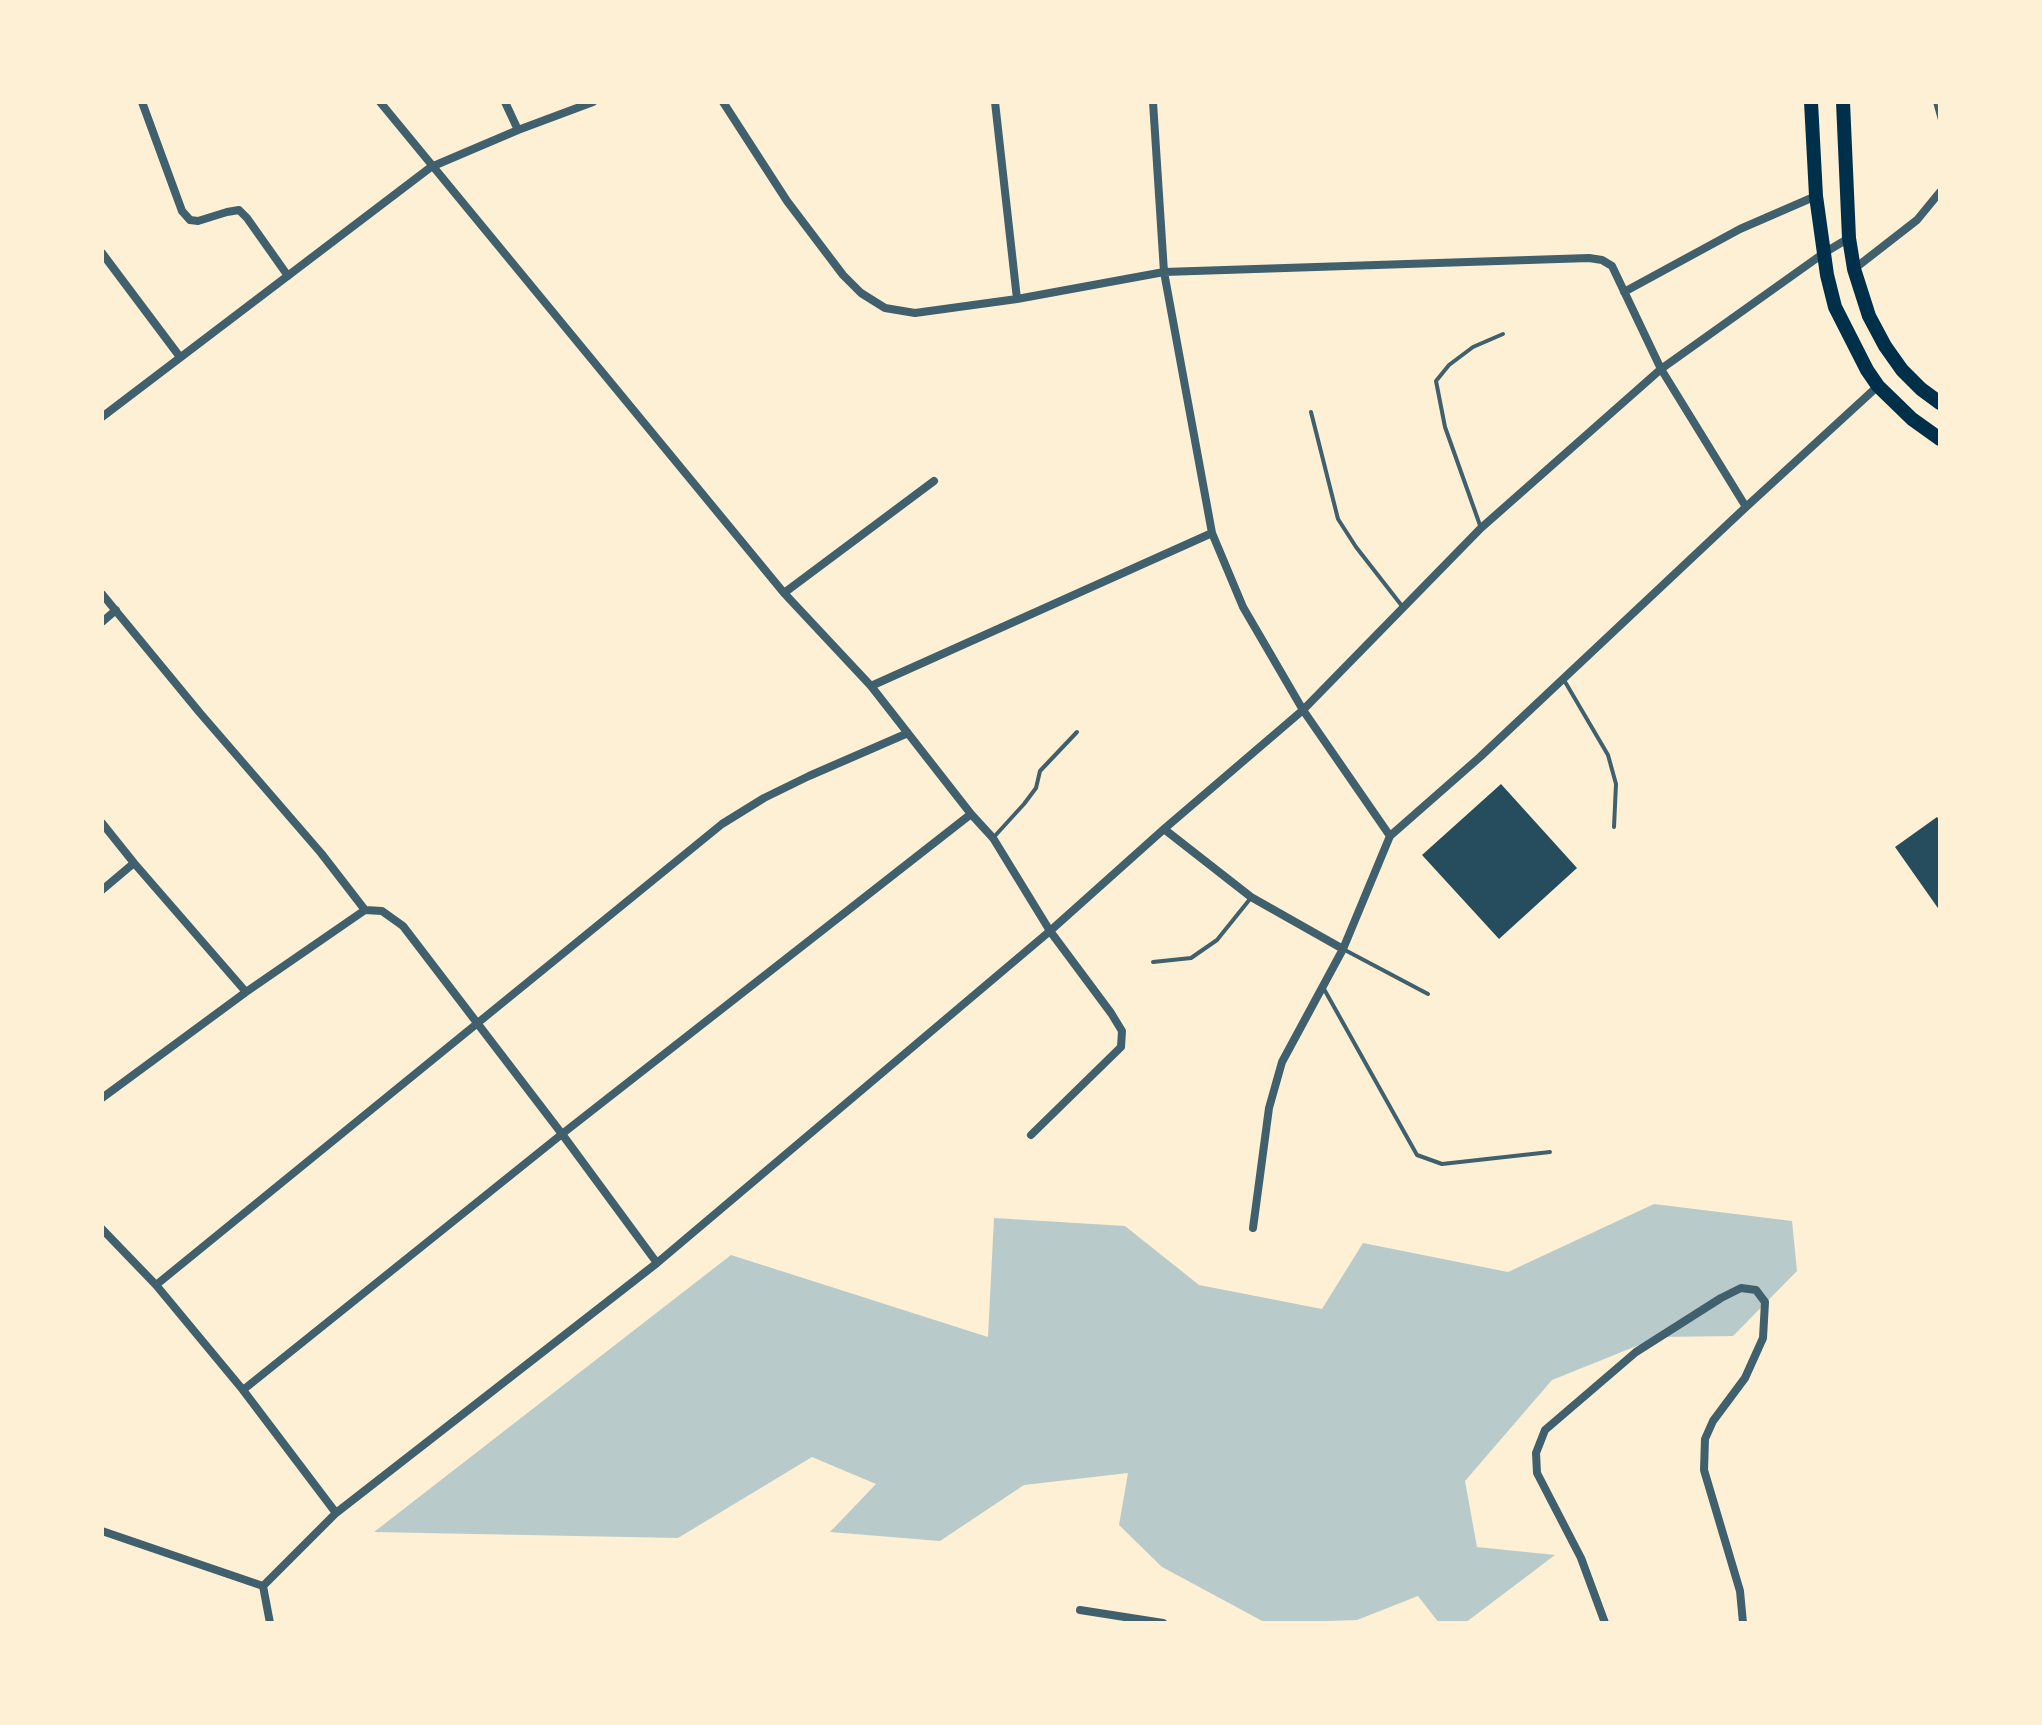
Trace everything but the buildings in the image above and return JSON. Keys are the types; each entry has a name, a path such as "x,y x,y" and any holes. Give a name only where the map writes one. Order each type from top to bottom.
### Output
{"main road":[{"path":"1811,102 1816,196 1835,307 1878,386 1912,419 1940,439"},
{"path":"1843,102 1849,238 1854,269 1869,316 1902,370 1940,403"}],"street":[{"path":"142,102 182,211 190,220 198,221 239,210 288,276"},
{"path":"380,102 784,593 871,686 993,838 1050,931 1117,1022 1122,1031 1121,1047 1031,1135"},
{"path":"505,102 518,130"},
{"path":"102,417 431,167 593,102"},
{"path":"723,102 787,201 843,275 861,293 885,308 915,313 1017,299 1164,272 1602,260 1612,266 1661,369 1746,507"},
{"path":"995,102 1017,299"},
{"path":"1153,102 1164,272 1212,533 1243,607 1303,710 1390,836"},
{"path":"1854,269 1917,220 1940,192"},
{"path":"1624,292 1740,229 1816,196"},
{"path":"263,1586 336,1513 657,1263 1050,931 1303,710 1481,528 1661,369 1849,238"},
{"path":"102,253 180,357"},
{"path":"1253,1228 1269,1108 1282,1062 1343,949 1390,836 1564,680 1878,386"},
{"path":"784,593 934,481"},
{"path":"871,686 1212,533"},
{"path":"102,594 321,853 365,910"},
{"path":"102,622 116,610"},
{"path":"156,1285 722,824 798,781 908,733"},
{"path":"243,1390 562,1134 971,814"},
{"path":"102,823 246,992"},
{"path":"1164,829 1251,897 1343,949"},
{"path":"102,890 134,863"},
{"path":"102,1098 246,992 365,910 382,911 403,926 657,1263"},
{"path":"102,1229 156,1285 243,1390 336,1513"},
{"path":"1605,1623 1581,1558 1537,1473 1536,1453 1545,1430 1636,1352 1741,1288 1756,1290 1765,1302 1763,1338 1745,1378 1713,1421 1705,1439 1704,1470 1740,1591 1743,1623"},
{"path":"102,1531 263,1586"},
{"path":"263,1586 270,1623"},
{"path":"1080,1610 1163,1623"}],"lane":[{"path":"1935,102 1940,120"},
{"path":"1481,528 1445,427 1436,381 1449,365 1473,347 1503,334"},
{"path":"1311,412 1338,519 1402,606"},
{"path":"1564,680 1608,755 1616,784 1614,827"},
{"path":"993,838 1036,788 1040,771 1077,732"},
{"path":"1153,962 1191,958 1217,940 1251,897"},
{"path":"1343,949 1428,994"},
{"path":"1323,987 1417,1155 1442,1164 1550,1152"}],"shaded area":[{"path":"1654,1204 1792,1221 1797,1271 1733,1336 1659,1337 1552,1380 1465,1481 1477,1547 1555,1555 1465,1623 1439,1623 1418,1596 1357,1620 1266,1623 1162,1567 1119,1525 1128,1473 1024,1485 940,1541 830,1532 876,1484 812,1457 678,1538 374,1532 731,1255 988,1337 994,1218 1125,1226 1199,1285 1322,1309 1363,1243 1508,1272"}]}
